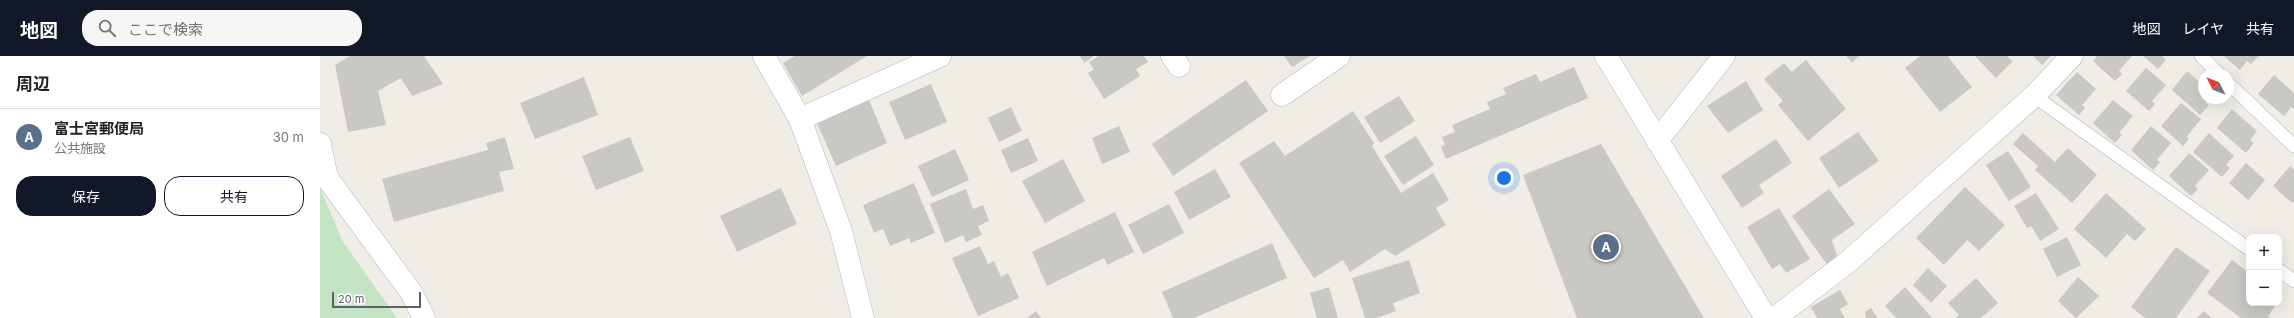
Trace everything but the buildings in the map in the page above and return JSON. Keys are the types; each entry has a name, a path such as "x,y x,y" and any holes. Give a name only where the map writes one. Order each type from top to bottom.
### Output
{"street":[{"path":"764,56 800,119 841,231 863,318"},
{"path":"800,119 940,56"},
{"path":"1282,95 1339,56"},
{"path":"1606,56 1766,318"},
{"path":"1657,141 1724,56"},
{"path":"1775,318 1849,261 2034,96 2072,56"},
{"path":"320,144 327,178 411,292 424,318"}],"lane":[{"path":"2201,56 2213,68"},
{"path":"2234,89 2294,146"},
{"path":"2034,96 2246,247"},
{"path":"2282,272 2294,281"}],"green space":[{"path":"320,188 343,242 397,318 320,318"}],"place":[{"name":"富士宮郵便局","path":"1606,247"}]}
